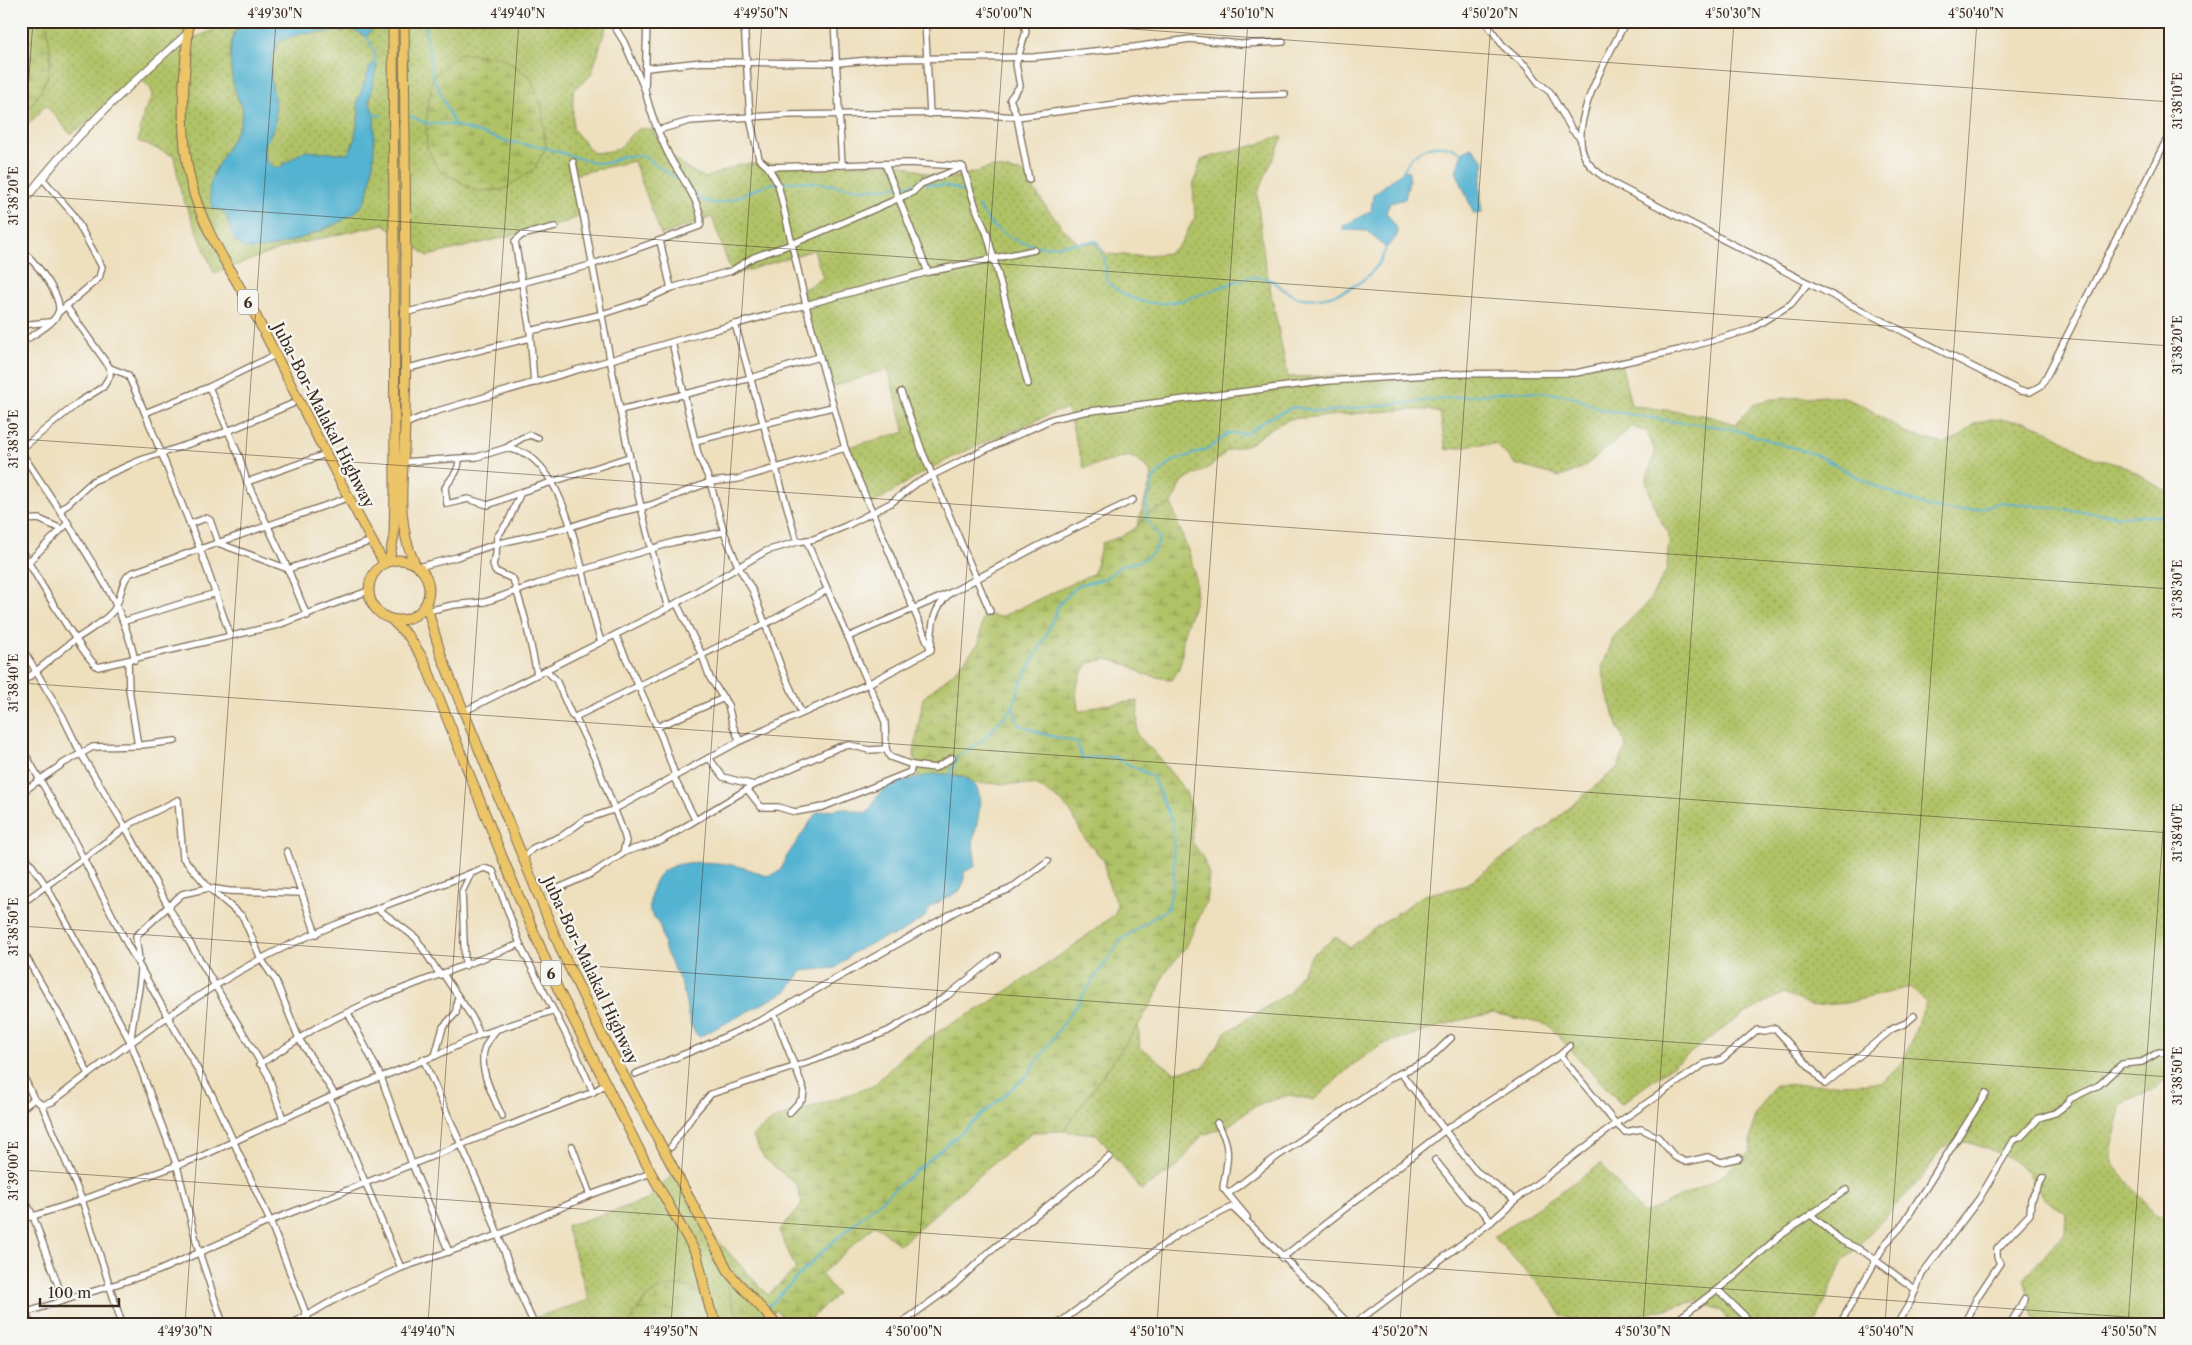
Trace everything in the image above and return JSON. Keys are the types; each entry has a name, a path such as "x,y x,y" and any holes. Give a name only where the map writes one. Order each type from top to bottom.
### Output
{"main road":[{"name":"Juba-Bor-Malakal Highway","path":"189,21 184,131 191,184 210,234 372,541 386,562"},
{"name":"Juba-Bor-Malakal Highway","path":"368,591 374,572 386,562 394,535 393,21"},
{"name":"Juba-Bor-Malakal Highway","path":"404,21 405,424 402,518 404,536 416,565 428,583 429,590 426,608 441,655 561,950 603,1037 725,1266 740,1287 775,1322"},
{"path":"386,562 401,560 416,565"},
{"name":"6","path":"368,591 377,612 392,620 409,637 424,660 532,930 558,989 651,1173 697,1255 710,1310 717,1324"},
{"path":"392,620 411,618 426,608"}],"street":[{"path":"404,313 591,266 700,226 701,223 691,189 675,167 658,130 645,90 624,42 611,21"},
{"path":"645,90 647,21"},
{"path":"744,21 750,118 759,159 768,167 778,184 832,407 845,448 931,650"},
{"path":"834,21 842,165"},
{"path":"925,21 930,114"},
{"path":"1023,21 1026,30 1017,55 1016,64 1020,86 1010,99 1017,117 1029,180"},
{"path":"1485,21 1504,47 1526,66 1539,84 1550,92 1572,130 1580,138"},
{"path":"1626,21 1588,98 1580,138 1582,150 1587,161 1595,171 1616,185 2020,391 2036,390 2042,385 2171,131"},
{"path":"21,205 42,178 125,89 188,33"},
{"path":"647,68 702,62 837,64 926,57 1043,56 1190,39 1241,44 1283,42"},
{"path":"658,130 690,121 840,114 930,114 1017,117 1169,96 1285,94"},
{"path":"573,162 591,266 629,457 650,549 668,608"},
{"path":"768,167 885,164 963,166"},
{"path":"885,164 928,272"},
{"path":"530,331 602,314 643,301 671,288 731,271 754,257 792,244 898,199 913,192 921,184 963,166"},
{"path":"963,166 994,260 1028,384"},
{"path":"21,343 52,321 58,313 99,278 102,267 73,214 42,178"},
{"path":"534,383 530,331 516,239 555,227"},
{"path":"660,240 671,288"},
{"path":"405,424 434,412 735,324 928,272 994,260 1034,250"},
{"path":"21,251 36,265 58,300 58,313"},
{"path":"465,711 677,604 766,551 814,539 846,526 891,503 917,482 1052,419 1082,412 1328,381 1446,374 1576,373 1679,350 1749,330 1791,304 1808,283"},
{"path":"66,306 110,368 128,375 145,412 200,549 230,635"},
{"path":"21,325 37,325 52,321"},
{"path":"735,324 797,542"},
{"path":"404,369 530,338"},
{"path":"672,342 682,394 724,532 738,566 753,591 801,712"},
{"path":"145,412 209,387 275,355"},
{"path":"620,410 751,378 819,357"},
{"path":"110,368 110,376 103,387 79,402 21,450 61,510 117,605 125,621 135,660"},
{"path":"209,387 247,482 288,569 307,616"},
{"path":"901,392 933,475 990,611"},
{"path":"61,510 93,481 141,460 161,455 228,431 292,404"},
{"path":"695,441 832,407"},
{"path":"403,462 477,457 506,448 530,435 538,438"},
{"path":"506,448 526,453 546,472 562,503 583,570 591,612 601,642"},
{"path":"416,565 457,557 496,544 640,508 710,482 738,479 845,448"},
{"path":"247,482 326,454"},
{"path":"459,459 459,467 445,488 448,504 468,499 488,505 521,492 552,484 590,468 629,457"},
{"path":"521,492 519,501 497,537 496,555 493,564 495,571 513,579 537,674"},
{"path":"21,683 100,623 117,605 125,580 131,572 350,497"},
{"path":"848,637 950,593 1040,545 1133,500"},
{"path":"190,524 206,518 210,520 218,543"},
{"path":"21,520 39,519 61,528"},
{"path":"21,568 68,523"},
{"path":"426,608 485,602 517,590 650,549 724,532"},
{"path":"806,540 885,722 886,749 892,759 912,765 935,768 952,758"},
{"path":"218,543 288,569 372,541"},
{"path":"21,549 77,639 94,664 98,666 135,660 230,635 278,626 368,591"},
{"path":"575,717 765,623 827,590"},
{"path":"125,621 216,593"},
{"path":"931,650 932,628 937,606 950,593"},
{"path":"677,604 702,654 710,678 724,698 740,741"},
{"path":"616,636 657,727 674,775 695,819"},
{"path":"21,646 274,1089 284,1119"},
{"path":"523,858 533,848 562,836 584,820 612,810 740,741 801,712 868,684 931,650"},
{"path":"128,661 129,688 138,746"},
{"path":"546,670 556,680 572,716 575,717 595,759 612,810 626,841 623,853"},
{"path":"657,727 724,698"},
{"path":"21,793 40,779 98,746 138,746 175,741"},
{"path":"550,892 593,873 630,849 661,841 754,785 843,746 869,750 886,749"},
{"path":"21,747 84,858 234,1141 270,1221 310,1324"},
{"path":"708,758 723,777 754,785"},
{"path":"747,789 761,807 778,807 799,811 833,804 848,796 899,778 910,772 912,765"},
{"path":"21,904 126,828 178,800 182,858 209,888 243,917 261,959 276,981 299,1039 332,1096 365,1183 401,1268"},
{"path":"21,850 47,887 131,1043 176,1166 199,1252 223,1324"},
{"path":"287,851 316,934"},
{"path":"634,1074 722,1039 774,1013 842,977 857,965 960,909 1010,889 1048,861"},
{"path":"42,1105 52,1102 131,1043 216,985 261,959 316,934 484,868 493,871 520,944 552,1011 577,1056 593,1092"},
{"path":"465,966 462,892 471,873"},
{"path":"131,1043 132,1022 140,991 141,968 136,936 168,906 182,894 209,888 229,891 302,893"},
{"path":"378,909 416,938 472,1017 480,1035"},
{"path":"260,1064 317,1028 373,1000 520,944"},
{"path":"21,948 65,1025 88,1074"},
{"path":"671,1147 710,1094 843,1050 888,1031 947,996 997,956"},
{"path":"435,1056 443,1027 456,1013 456,995"},
{"path":"21,1220 176,1166 332,1096 423,1059 435,1056 480,1035 552,1011"},
{"path":"348,1013 381,1077 412,1164 449,1252"},
{"path":"774,1013 804,1093 801,1101 789,1112"},
{"path":"1354,1324 1491,1222 1515,1200 1616,1124 1704,1064 1721,1060 1756,1030 1764,1032 1775,1028 1825,1084 1892,1029 1906,1024 1914,1016"},
{"path":"496,1030 485,1047 482,1058 490,1087 502,1116"},
{"path":"1228,1194 1275,1158 1400,1073 1427,1061 1451,1038"},
{"path":"1282,1258 1445,1130 1560,1055 1570,1046"},
{"path":"1897,1324 1916,1290 1922,1274 1979,1199 2014,1140 2021,1137 2039,1118 2055,1113 2067,1104 2070,1099 2099,1085 2122,1064 2142,1062 2159,1052 2168,1053"},
{"path":"1560,1055 1616,1124 1625,1132 1641,1129 1658,1136 1675,1157 1686,1162 1708,1156 1721,1162 1739,1158"},
{"path":"423,1059 462,1144 534,1324"},
{"path":"21,1071 34,1099 42,1105 82,1200 122,1324"},
{"path":"1400,1073 1476,1170 1515,1200"},
{"path":"23,1314 63,1299 158,1271 270,1221 593,1092 606,1084"},
{"path":"1840,1324 1885,1244 1902,1227 1986,1093"},
{"path":"21,1109 34,1099"},
{"path":"1217,1123 1226,1137 1228,1154 1223,1188 1282,1258 1298,1270 1348,1324"},
{"path":"572,1146 590,1195"},
{"path":"900,1324 954,1285 988,1253 1108,1157"},
{"path":"1435,1160 1468,1201 1482,1210 1491,1222"},
{"path":"292,1324 341,1296 401,1268 498,1235 590,1195 651,1173"},
{"path":"1964,1324 1978,1296 2000,1263 1997,1257 1997,1249 2030,1214 2031,1200 2043,1178"},
{"path":"1672,1324 1754,1261 1777,1238 1846,1190"},
{"path":"21,1192 33,1216 63,1299"},
{"path":"1058,1324 1178,1234 1232,1207 1292,1265"},
{"path":"1811,1215 1842,1241 1875,1260 1916,1290"},
{"path":"1718,1290 1753,1324"},
{"path":"2010,1324 2025,1299"},
{"path":"21,1305 23,1314 31,1324"}],"green space":[{"path":"21,21 46,21 50,63 45,83 21,118"},
{"path":"46,21 194,21 194,38 226,25 245,21 238,28 233,38 231,50 232,76 243,109 240,125 213,174 224,211 247,249 279,244 326,229 344,218 369,192 371,65 357,103 359,114 354,142 348,154 304,151 278,168 270,165 266,160 264,145 271,133 275,112 271,81 272,59 279,40 299,34 354,30 367,36 371,30 371,21 608,21 591,75 573,91 573,129 593,153 617,149 635,131 645,128 653,130 662,148 686,168 706,178 740,164 902,164 928,174 954,178 993,167 1024,173 1048,210 1078,243 1097,243 1106,254 1138,256 1169,253 1181,243 1195,217 1193,186 1201,160 1283,137 1257,194 1264,258 1288,377 1574,370 1620,359 1631,405 1708,416 1736,424 1753,405 1772,399 1826,396 1844,398 1862,405 1908,434 1944,444 1961,436 1974,424 1991,419 2026,422 2044,429 2094,458 2127,467 2160,488 2171,491 2171,1073 2152,1091 2128,1100 2121,1108 2112,1148 2112,1163 2156,1216 2171,1214 2171,1324 2036,1324 2024,1278 2065,1233 2066,1213 2043,1198 2027,1171 2005,1155 1967,1142 1942,1147 1926,1173 1842,1263 1815,1324 1730,1324 1721,1310 1696,1301 1612,1323 1587,1324 1562,1316 1550,1297 1494,1237 1601,1164 1643,1214 1716,1180 1750,1152 1754,1116 1775,1085 1881,1083 1903,1062 1926,1003 1910,987 1846,1003 1811,1006 1784,993 1739,1017 1621,1104 1548,1025 1493,1013 1457,1021 1383,1044 1351,1066 1314,1100 1289,1095 1254,1106 1227,1127 1202,1135 1177,1167 1141,1190 1097,1134 1063,1131 1138,1026 1140,1047 1174,1072 1204,1067 1225,1033 1290,992 1312,955 1336,937 1350,948 1372,930 1424,895 1464,886 1544,829 1618,767 1626,747 1609,701 1602,668 1614,636 1649,601 1667,569 1669,534 1657,514 1646,481 1655,452 1647,432 1632,427 1581,469 1560,477 1515,464 1496,444 1477,444 1446,450 1440,413 1428,410 1401,410 1290,419 1273,427 1251,443 1227,451 1211,466 1181,482 1172,504 1148,513 1137,527 1152,476 1146,466 1129,456 1084,468 1067,409 1055,412 949,459 915,477 870,505 848,447 905,432 888,369 829,388 804,314 799,292 823,278 814,250 732,275 712,217 661,235 634,161 572,175 584,214 566,222 428,256 384,224 292,245 214,273 181,193 174,156 138,141 144,111 152,98 151,89 142,80 107,112 70,134 46,105 21,133 21,118 34,102 51,60"},
{"path":"459,53 500,57 530,76 542,107 546,148 534,169 503,190 476,191 439,170 427,148 426,123 433,76"},
{"path":"1172,504 1191,558 1196,581 1195,602 1184,633 1179,667 1172,680 1143,674 1129,665 1107,659 1089,663 1079,680 1077,697 1079,712 1101,705 1138,701 1137,735 1154,752 1185,790 1192,809 1192,842 1202,856 1209,875 1206,902 1186,947 1165,973 1155,998 1138,1026 1063,1131 1032,1132 987,1168 900,1245 875,1225 821,1274 837,1294 811,1318 810,1324 789,1324 776,1310 757,1324 731,1324 740,1318 732,1303 716,1239 768,1295 796,1269 779,1231 802,1204 797,1185 764,1158 752,1136 773,1120 873,1086 903,1056 942,1029 983,1007 1068,950 1115,914 1117,904 1107,880 1104,861 1083,836 1071,812 1059,800 1036,785 974,783 965,776 934,774 918,779 914,753 923,698 954,672 979,643 983,614 1001,617 1094,573 1102,543 1120,537 1137,527 1148,513"},
{"path":"677,1171 716,1239 732,1303 740,1319 731,1324 709,1324 700,1291 646,1297 629,1324 515,1324 589,1300 566,1226 647,1200"},
{"path":"673,1286 690,1287 700,1291 709,1324 629,1324 646,1299 658,1291"}],"water":[{"path":"245,21 371,21 371,30 367,37 354,30 300,34 279,41 273,57 271,71 276,112 275,122 264,145 266,159 270,164 278,168 304,151 348,154 354,142 359,114 357,103 371,65 377,64 369,102 372,107 374,122 373,159 369,187 364,202 353,214 327,228 281,245 255,249 244,248 237,243 224,211 213,209 209,191 213,174 240,125 243,109 232,76 231,50 233,38 238,28"},
{"path":"1472,147 1485,162 1480,185 1482,213 1474,214 1456,171 1462,153"},
{"path":"1404,170 1409,171 1405,199 1390,203 1386,212 1396,227 1397,234 1396,238 1386,248 1368,231 1343,230 1343,226 1371,211 1373,195"},
{"path":"934,774 963,777 972,782 977,788 979,797 979,808 973,839 976,866 964,872 964,882 960,891 931,906 925,917 899,934 886,937 854,952 836,968 802,971 787,991 699,1037 690,1023 683,989 669,959 660,928 650,912 651,893 659,875 677,865 702,862 739,866 763,875 774,874 780,871 787,856 817,812 843,808 866,813 879,794 891,785"}],"waterway":[{"path":"424,21 433,76 454,124"},
{"path":"367,37 375,53 375,65"},
{"path":"373,113 381,116"},
{"path":"410,116 426,123 454,125 505,141 546,148 595,163 607,163 623,156 643,156 683,183"},
{"path":"1403,171 1413,156 1432,146 1450,147 1462,153"},
{"path":"694,193 702,200 711,203 731,200 761,187 782,182 803,182 870,189 918,184"},
{"path":"926,184 948,186 969,194"},
{"path":"978,206 992,226 1017,241 1043,247 1097,241 1105,260 1107,282 1136,300 1150,303 1178,301 1250,277 1268,279 1286,292 1297,297 1310,299 1338,294 1363,280 1381,259 1386,247"},
{"path":"766,1309 829,1245 1027,1076 1121,940 1168,908 1174,879 1173,824 1152,776 1114,757 1082,758 1077,742 1043,734 1018,724 1013,707 1021,683 1046,636 1059,604 1079,585 1104,579 1122,565 1141,561 1154,552 1160,538 1147,520 1146,505 1154,478 1171,462 1210,448 1228,433 1246,434 1269,418 1294,407 1322,412 1514,391 1550,393 1573,397 1603,410 1729,428 1817,455 1873,485 1928,507 1956,511 1978,509 2001,502 2120,516 2171,516"},
{"path":"950,774 958,756 982,741 1013,707"},
{"path":"746,1324 762,1313"}]}
